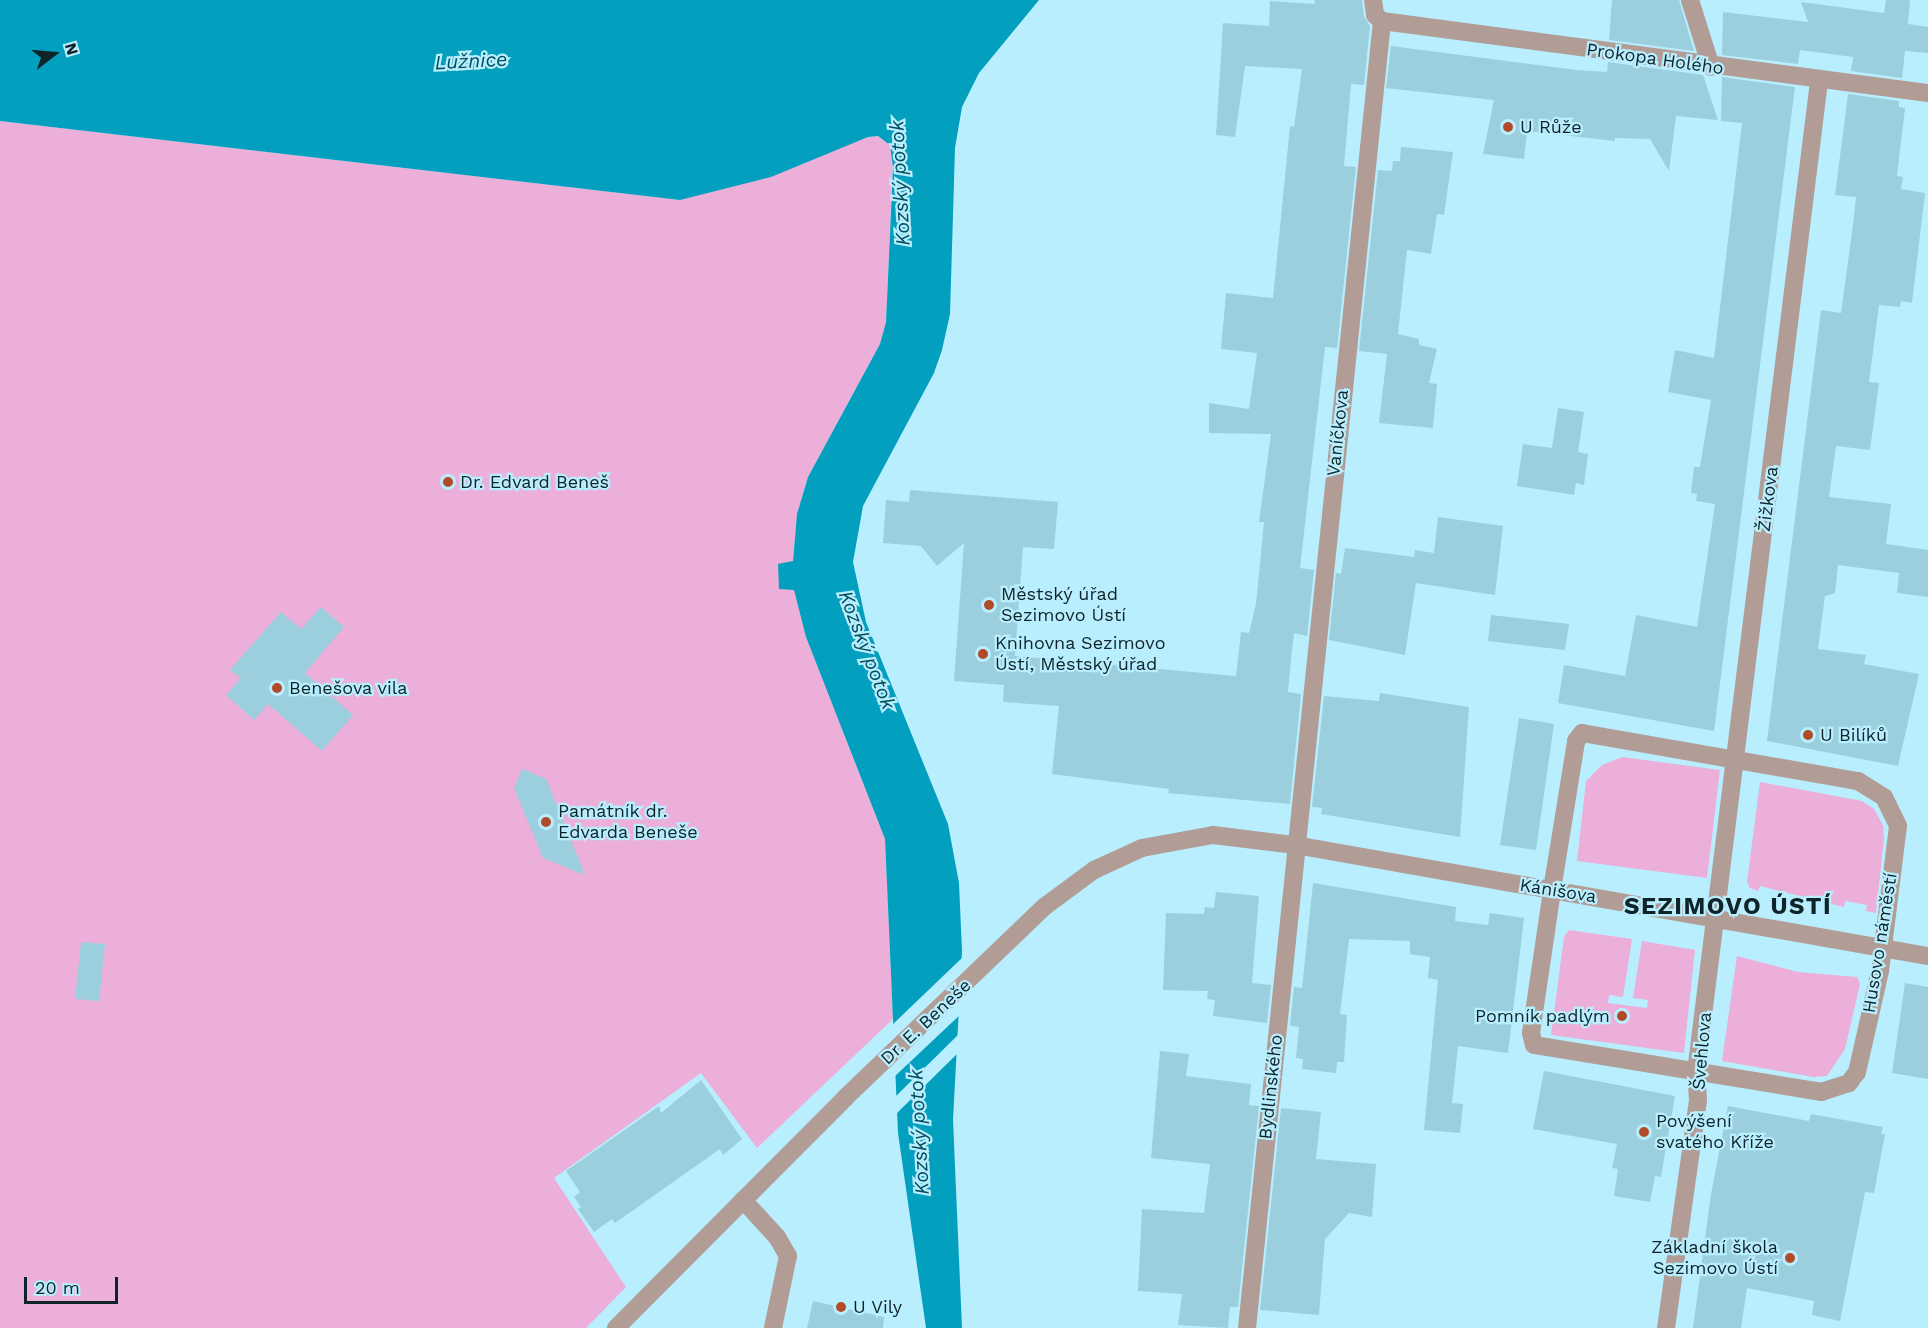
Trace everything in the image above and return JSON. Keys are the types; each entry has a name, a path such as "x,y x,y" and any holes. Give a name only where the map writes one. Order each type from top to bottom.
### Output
{"street":[{"path":"1373,0 1375,15 1382,21"},
{"path":"1690,0 1711,67"},
{"name":"Prokopa Holého","path":"1382,21 1711,67 1928,93"},
{"name":"Vaníčkova","path":"1295,845 1382,21"},
{"name":"Žižkova","path":"1717,916 1819,81"},
{"name":"Husovo náměstí","path":"1591,733 1736,758 1858,781 1884,797 1898,826 1881,947 1880,971 1857,1072 1849,1083 1822,1092 1534,1045 1531,1033 1552,890 1579,735 1591,733"},
{"name":"Dr. E. Beneše","path":"616,1328 846,1097 1058,896 1115,858 1172,841 1213,835 1295,845"},
{"name":"Kánišova","path":"1295,845 1717,916 1928,956"},
{"name":"Bydlinského","path":"1247,1328 1295,845"},
{"name":"Švehlova","path":"1666,1328 1698,1100 1696,1072 1717,916"},
{"path":"743,1200 777,1237 788,1256 773,1328"}],"shaded area":[{"path":"0,121 680,200 868,137 878,136 890,145 893,155 886,322 880,344 808,477 797,514 793,561 778,565 794,590 806,637 885,839 893,1019 757,1148 701,1073 554,1178 626,1287 586,1328 0,1328"},
{"path":"1622,757 1720,770 1707,878 1577,861 1586,781 1602,765"},
{"path":"1760,782 1862,801 1874,809 1883,825 1884,838 1876,913 1866,911 1867,905 1845,901 1844,907 1760,886 1758,891 1750,888 1747,882"},
{"path":"1569,930 1632,939 1623,997 1609,995 1608,1003 1647,1008 1648,1000 1633,998 1642,941 1695,950 1684,1053 1551,1035 1564,937"},
{"path":"1737,956 1798,972 1857,977 1860,984 1845,1049 1827,1076 1813,1077 1722,1061"}],"water":[{"path":"0,0 1039,0 979,73 962,107 955,148 950,314 942,350 934,373 863,506 853,562 866,622 948,824 959,883 962,951 953,1120 962,1328 926,1328 898,1133 885,839 806,637 794,590 779,589 778,564 793,561 797,514 808,477 880,344 886,322 893,167 890,145 878,136 868,137 771,177 680,200 0,121"}],"pier":[{"path":"964,956 962,1013 893,1078 891,1026"},
{"path":"961,1032 960,1051 895,1115 894,1098"}],"building":[{"path":"1315,0 1362,0 1364,16 1370,26 1364,85 1351,84 1344,166 1356,167 1337,348 1325,347 1300,568 1314,570 1307,636 1294,633 1291,659 1288,692 1301,694 1290,804 1168,793 1169,789 1052,774 1059,706 1003,702 1004,685 954,681 964,543 937,566 921,546 883,543 886,500 909,502 910,490 1058,502 1054,549 1023,547 1015,656 1236,676 1241,632 1249,633 1256,604 1264,522 1259,522 1271,434 1209,433 1209,403 1249,409 1257,353 1221,349 1226,293 1273,298 1290,126 1294,127 1302,69 1245,66 1235,137 1216,135 1223,23 1269,26 1270,1 1314,4"},
{"path":"1612,0 1679,0 1694,51 1609,40"},
{"path":"1886,0 1910,0 1908,24 1928,27 1928,53 1905,51 1902,78 1851,71 1853,57 1800,50 1798,64 1722,55 1723,12 1808,22 1801,2 1884,13"},
{"path":"1391,46 1577,70 1607,72 1608,62 1703,75 1718,120 1676,116 1669,171 1650,139 1615,138 1615,141 1527,131 1524,159 1483,154 1494,100 1386,88"},
{"path":"1722,77 1795,87 1714,731 1558,703 1564,665 1625,676 1636,615 1697,627 1715,504 1696,501 1697,494 1691,493 1694,467 1700,467 1711,400 1668,392 1675,350 1714,358 1742,123 1721,121"},
{"path":"1848,94 1899,101 1899,107 1905,108 1897,176 1903,177 1901,189 1925,193 1912,303 1901,301 1900,307 1879,305 1869,382 1879,383 1870,450 1836,446 1829,497 1891,504 1886,544 1928,550 1928,597 1897,593 1899,573 1838,565 1835,593 1825,596 1818,649 1866,655 1864,664 1919,674 1898,766 1767,741 1821,310 1841,313 1853,225 1856,197 1835,195"},
{"path":"1401,147 1453,152 1444,215 1437,214 1431,254 1407,250 1398,334 1419,339 1419,345 1437,349 1429,383 1437,384 1433,428 1379,423 1387,354 1359,351 1378,170 1392,171 1393,161 1400,161"},
{"path":"1558,408 1584,412 1578,452 1588,454 1584,485 1576,483 1574,495 1517,486 1523,444 1552,448"},
{"path":"1438,517 1503,526 1495,595 1416,583 1405,655 1329,640 1336,573 1341,574 1345,548 1414,557 1415,550 1434,553"},
{"name":"Benešova vila","path":"321,607 344,627 305,673 353,715 322,751 268,704 254,720 226,695 241,678 230,670 281,612 301,629"},
{"path":"1491,615 1569,624 1565,650 1488,641"},
{"path":"1380,693 1469,707 1460,837 1321,814 1322,808 1312,807 1324,696 1379,701"},
{"path":"1519,718 1554,724 1536,850 1500,845"},
{"name":"Památník dr. Edvarda Beneše","path":"522,769 546,779 585,875 543,858 514,788"},
{"path":"1313,883 1456,907 1455,921 1488,925 1490,913 1524,918 1508,1053 1458,1046 1452,1103 1463,1104 1460,1133 1424,1130 1438,980 1428,978 1430,957 1410,954 1410,941 1349,939 1340,1014 1347,1015 1344,1062 1337,1062 1336,1073 1302,1069 1303,1059 1296,1058 1299,1027 1290,1026 1294,987 1302,988"},
{"path":"1216,892 1259,896 1252,983 1271,985 1267,1023 1213,1016 1215,1000 1207,999 1208,991 1163,990 1166,913 1204,914 1205,907 1214,908"},
{"path":"81,942 105,944 99,1001 75,999"},
{"path":"1905,983 1928,987 1928,1079 1892,1073"},
{"path":"1160,1051 1189,1054 1186,1076 1251,1084 1249,1105 1259,1106 1238,1307 1230,1307 1228,1328 1178,1325 1182,1294 1138,1291 1142,1209 1204,1213 1210,1164 1151,1158"},
{"path":"1544,1071 1675,1096 1661,1177 1655,1176 1650,1202 1614,1196 1618,1169 1612,1168 1617,1144 1533,1129"},
{"path":"701,1080 742,1139 723,1155 720,1149 615,1223 612,1219 594,1232 578,1209 581,1207 574,1197 580,1192 566,1171 659,1106 661,1113"},
{"name":"Základní škola Sezimovo Ústí","path":"1728,1106 1809,1121 1811,1114 1883,1127 1881,1134 1885,1134 1874,1193 1865,1192 1840,1321 1812,1315 1814,1301 1747,1288 1741,1328 1693,1328 1711,1194"},
{"path":"1281,1108 1321,1112 1316,1159 1376,1164 1372,1217 1349,1213 1325,1239 1319,1315 1260,1310"},
{"path":"813,1301 884,1317 883,1328 807,1328"}],"place":[{"name":"U Růže","path":"1508,127"},
{"name":"Dr. Edvard Beneš","path":"448,482"},
{"name":"Městský úřad Sezimovo Ústí","path":"989,605"},
{"name":"Knihovna Sezimovo Ústí, Městský úřad","path":"983,654"},
{"name":"Benešova vila","path":"277,688"},
{"name":"U Bilíků","path":"1808,735"},
{"name":"Památník dr. Edvarda Beneše","path":"546,822"},
{"name":"Pomník padlým","path":"1622,1016"},
{"name":"Povýšení svatého Kříže","path":"1644,1132"},
{"name":"Základní škola Sezimovo Ústí","path":"1790,1258"},
{"name":"U Vily","path":"841,1307"}],"district":[{"name":"SEZIMOVO ÚSTÍ","path":"1728,907"}],"water label":[{"name":"Lužnice","path":"471,61"},
{"name":"Kozský potok","path":"900,183"},
{"name":"Kozský potok","path":"867,650"},
{"name":"Kozský potok","path":"919,1132"}]}
